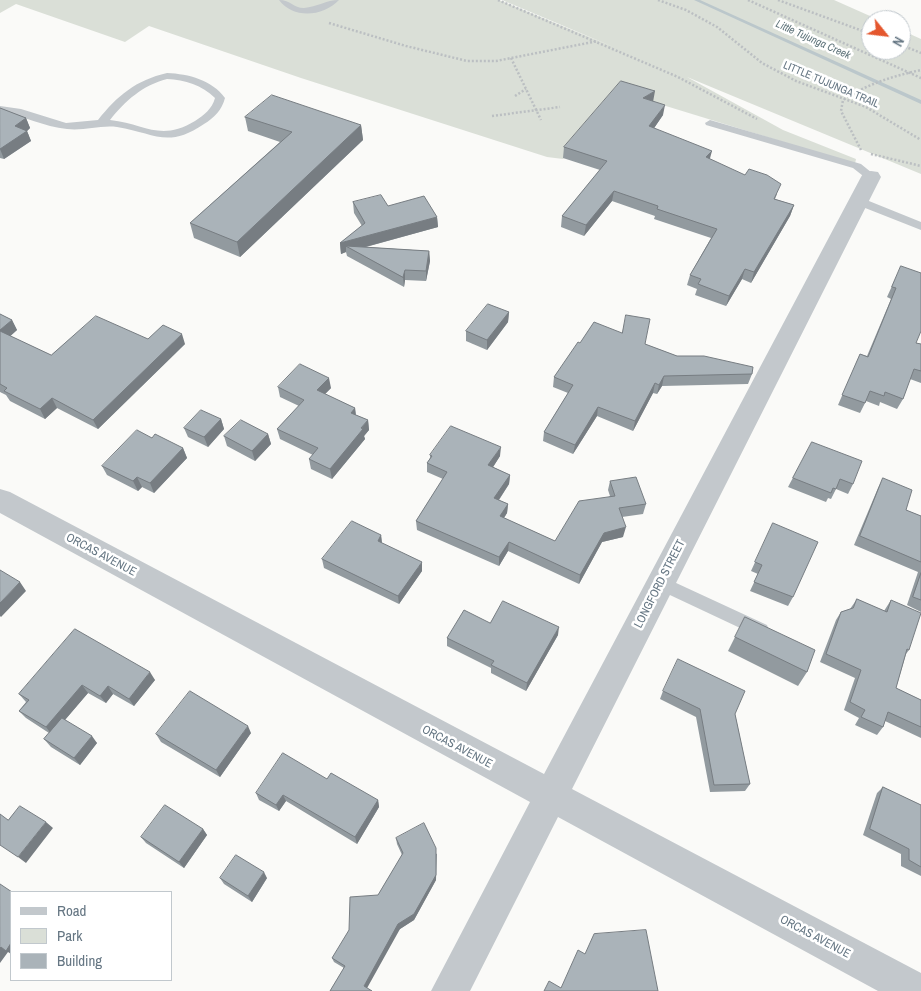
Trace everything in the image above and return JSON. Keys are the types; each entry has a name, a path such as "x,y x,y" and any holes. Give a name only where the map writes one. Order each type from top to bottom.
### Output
{"street":[{"name":"LONGFORD STREET","path":"450,991 661,583 864,177"},
{"name":"ORCAS AVENUE","path":"0,500 550,797 916,991"}],"lane":[{"path":"284,0 291,7 302,10 321,8 334,0"},
{"path":"0,109 20,111 67,126 102,124 127,126 160,137 173,136 184,132 210,115 219,104 220,98 213,90 188,78 155,78 140,85 128,94 114,107 102,124"},
{"path":"710,123 857,166 864,177 921,226"},
{"path":"661,583 728,613 774,637"}],"path":[{"path":"498,0 678,76 763,122"},
{"name":"LITTLE TUJUNGA TRAIL","path":"658,0 686,10 717,27 762,63 796,81 866,107 921,140"},
{"path":"748,0 921,78"},
{"path":"778,0 861,30"},
{"path":"321,8 322,17 329,23 444,56 468,61 496,61 598,41"},
{"path":"512,58 541,120"},
{"path":"864,177 841,111 843,100 853,92 921,70"},
{"path":"515,96 526,89"},
{"path":"492,116 560,107"},
{"path":"854,152 864,177"},
{"path":"864,177 921,166"}],"green space":[{"path":"0,0 499,0 616,48 502,0 834,0 861,12 861,60 911,60 911,34 921,39 921,174 687,77 783,130 856,159 855,164 617,91 563,159 547,157 301,78 149,26 125,42 16,4 0,13"}],"building":[{"path":"621,81 655,91 643,98 665,105 649,126 712,151 706,157 745,175 749,169 767,175 781,184 774,199 794,205 754,272 745,269 729,296 698,284 701,279 690,275 717,229 657,209 658,206 614,191 586,225 562,216 607,161 564,147"},
{"path":"272,95 361,125 237,242 190,223 292,132 245,117"},
{"path":"0,108 26,118 15,126 27,131 0,149"},
{"path":"381,195 388,206 424,196 437,217 340,243 365,223 353,202"},
{"path":"346,246 429,251 426,271 405,270 403,277"},
{"path":"901,266 921,273 921,331 916,343 921,344 921,371 914,369 903,399 885,392 884,396 870,391 865,403 842,395 860,354 868,357 896,288 892,287"},
{"path":"488,304 509,312 487,340 466,331"},
{"path":"0,314 12,320 0,330"},
{"path":"626,315 650,319 645,344 677,356 704,356 753,367 752,374 664,376 659,385 655,383 635,421 598,407 575,445 544,432 573,385 554,377 578,342 580,343 594,322 622,333"},
{"path":"96,316 148,339 163,325 182,334 93,420 52,398 40,409 4,391 7,388 0,384 0,331 51,355"},
{"path":"300,364 329,378 317,390 355,408 351,413 368,420 361,428 363,429 330,469 309,459 318,448 277,429 304,400 278,387"},
{"path":"201,410 221,419 204,437 184,428"},
{"path":"241,420 268,434 252,451 224,436"},
{"path":"451,426 501,447 488,465 510,475 494,498 508,504 500,516 555,541 579,501 615,496 610,481 636,477 646,504 619,508 626,527 604,533 580,575 509,542 499,557 416,521 447,472 427,463 432,456 430,455"},
{"path":"137,430 152,438 155,434 183,448 150,483 137,477 133,481 102,466"},
{"path":"812,442 862,461 853,484 840,479 836,489 833,488 831,493 793,478"},
{"path":"883,478 912,490 906,510 921,516 921,562 860,536"},
{"path":"352,521 381,535 378,541 422,562 398,596 322,559"},
{"path":"773,523 818,542 793,597 754,582 762,565 755,562"},
{"path":"0,570 20,582 0,603"},
{"path":"921,573 921,600 913,597"},
{"path":"857,599 887,612 891,600 921,613 909,650 907,649 896,688 921,700 921,727 888,712 883,727 861,717 865,710 850,702 861,670 826,654 841,612 853,608"},
{"path":"503,601 559,627 527,683 491,665 494,661 447,638 464,610 490,623"},
{"path":"745,617 815,650 807,672 735,637"},
{"path":"75,629 150,672 129,699 108,686 100,696 82,685 46,727 19,711 29,700 19,694"},
{"path":"678,659 745,691 735,714 750,784 714,785 700,709 663,691"},
{"path":"190,691 248,726 216,770 156,734"},
{"path":"62,718 92,736 74,758 44,739"},
{"path":"283,753 327,779 331,773 378,800 355,837 283,795 276,805 256,793"},
{"path":"883,787 921,805 921,867 909,860 909,849 870,829"},
{"path":"165,805 203,829 179,862 141,837"},
{"path":"20,806 46,822 18,857 0,845 0,814 8,820"},
{"path":"424,823 436,848 436,875 414,914 398,924 364,986 372,991 330,991 345,966 332,958 349,930 350,897 378,895 403,853 396,838"},
{"path":"236,855 264,872 248,896 220,878"},
{"path":"0,884 10,891 10,945 6,951 0,948"},
{"path":"646,930 658,991 544,991 549,981 561,988 578,950 585,954 594,934"}],"waterway":[{"name":"Little Tujunga Creek","path":"696,0 921,102"}]}
